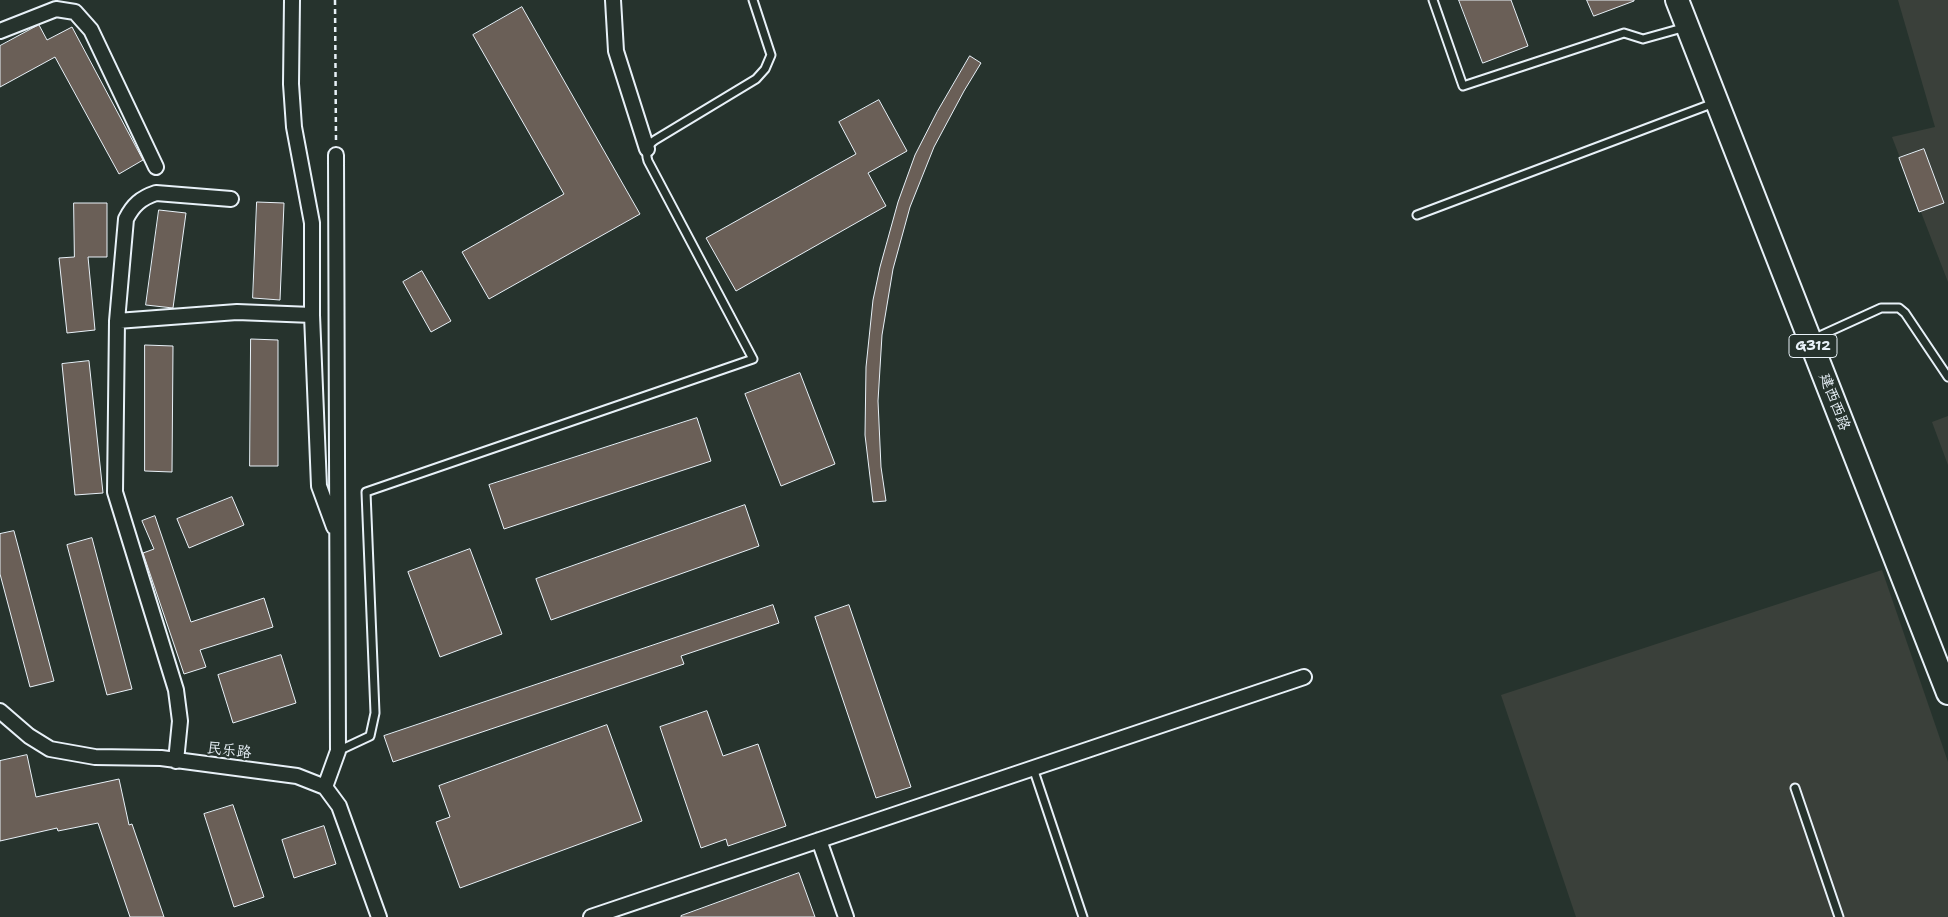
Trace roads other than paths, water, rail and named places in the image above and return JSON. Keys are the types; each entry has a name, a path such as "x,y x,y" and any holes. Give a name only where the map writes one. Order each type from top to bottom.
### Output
{"highway":[{"name":"建西西路","path":"1677,0 1948,693"}],"street":[{"path":"292,0 291,84 294,127 312,223 312,315 319,486 338,537"},
{"path":"613,0 616,51 647,149"},
{"path":"0,31 56,9 76,12 92,30 156,167"},
{"path":"336,155 338,751 325,787 339,806 379,917"},
{"path":"176,761 180,721 176,690 115,492 117,321 126,219 137,202 146,196 156,193 231,199"},
{"path":"117,321 237,312 312,315"},
{"path":"591,917 1304,677"},
{"name":"民乐路","path":"0,711 29,736 50,749 96,757 160,758 297,776 325,787"},
{"path":"819,840 846,917"}],"lane":[{"path":"338,751 370,736 375,713 366,492 753,359 648,161 647,149 655,140 756,79 765,69 771,55 753,0"},
{"path":"1433,0 1463,86 1624,33 1643,39 1688,27"},
{"path":"1417,215 1717,102"},
{"path":"1810,340 1881,308 1899,308 1948,378"},
{"path":"1033,768 1083,917"},
{"path":"1795,788 1840,917"}]}
